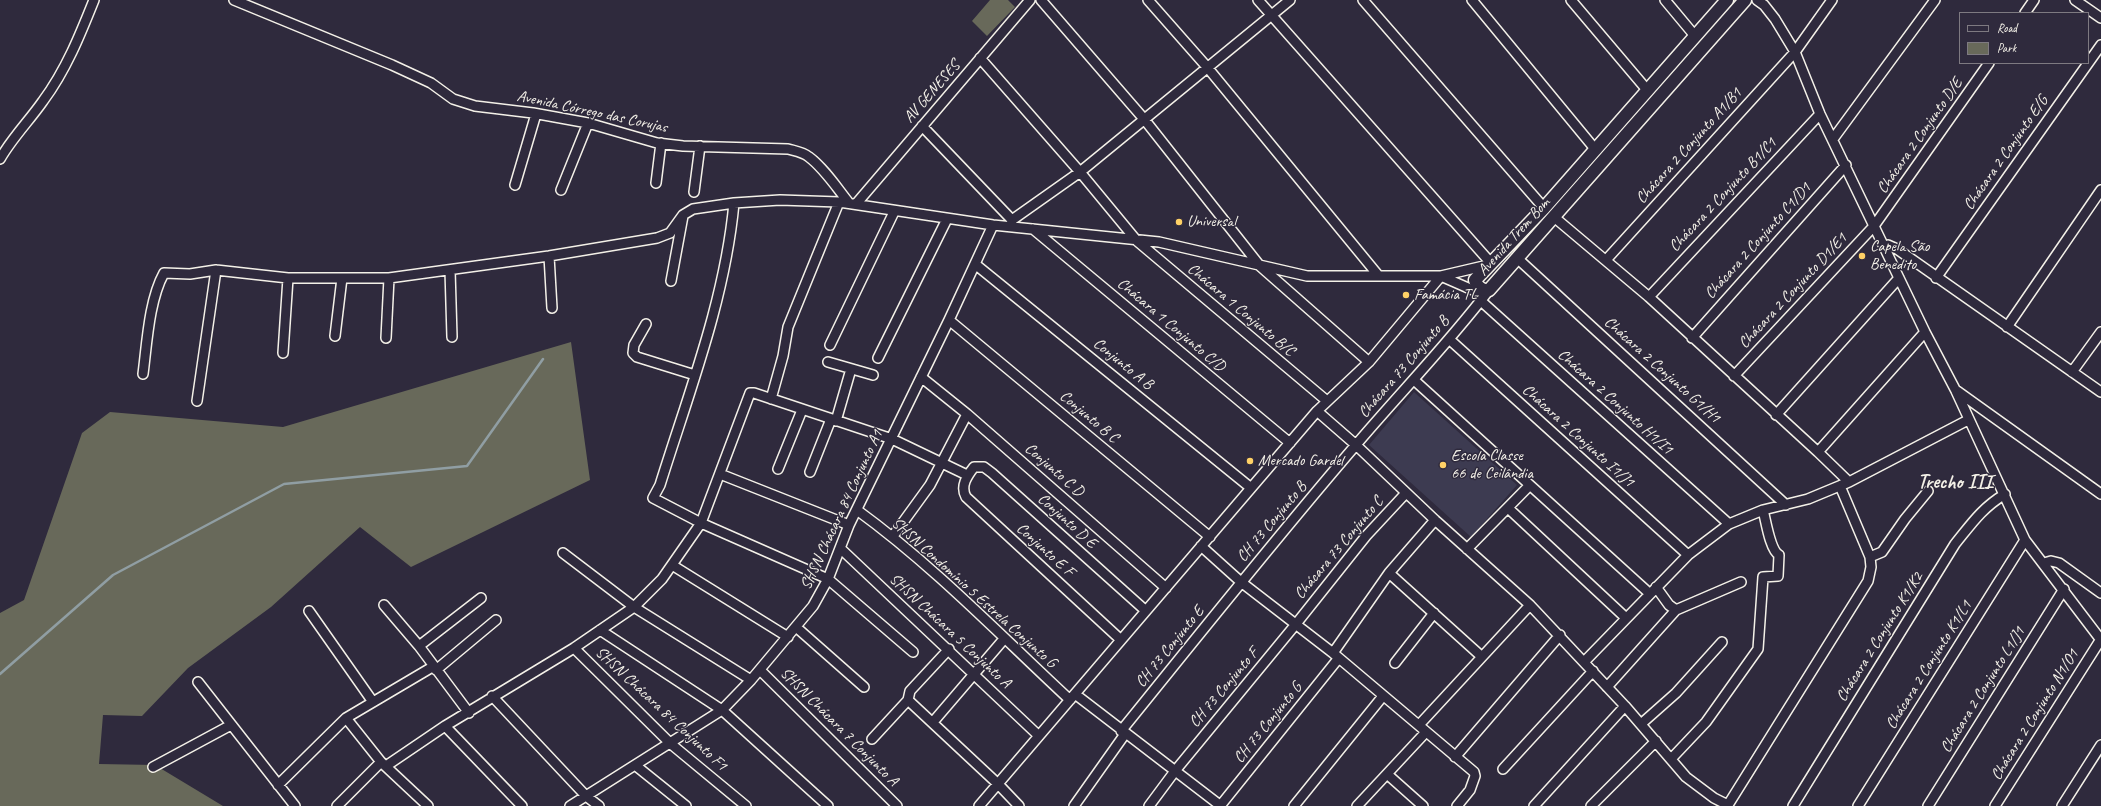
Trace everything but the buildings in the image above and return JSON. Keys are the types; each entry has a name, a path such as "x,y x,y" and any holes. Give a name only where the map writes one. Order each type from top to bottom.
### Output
{"street":[{"path":"0,160 9,144 44,100 59,76 75,48 94,0"},
{"name":"Avenida Córrego das Corujas","path":"234,0 398,68 431,84 460,102 475,106 588,123 661,143 788,149 801,153 809,156 853,204"},
{"path":"1041,0 1144,119 1260,266 1368,362"},
{"path":"1148,0 1207,68 1378,275"},
{"path":"143,374 154,299 164,273 190,274 216,270 288,278 389,278 549,256 658,238 670,233 684,215 693,209 734,203 780,200 839,202 894,212 993,225 1012,224 1033,229 1159,242 1307,276 1441,276 1489,264 1258,0"},
{"path":"1012,224 1080,172 1290,0"},
{"path":"1363,0 1544,208"},
{"path":"1472,0 1595,149"},
{"path":"1571,0 1648,91"},
{"path":"1665,0 1694,36"},
{"name":"Avenida Trem Bom","path":"1727,0 1544,208 1475,280 1476,284 1485,294 1745,0"},
{"path":"1757,0 1775,19 1795,52 1820,114 1846,165 1925,332 1956,391 1968,420 2005,494 2025,540 2101,639"},
{"name":"Chácara 2 Conjunto A1/B1","path":"1606,260 1795,52 1832,0"},
{"path":"1833,139 1935,0"},
{"path":"2026,12 2034,0"},
{"path":"2075,0 2101,18"},
{"name":"AV GENESES","path":"853,204 922,126 1027,1"},
{"name":"Chácara 2 Conjunto E/G","path":"2089,63 2101,46"},
{"name":"Chácara 1 Conjunto B/C","path":"980,58 1138,241 1327,401"},
{"name":"Chácara 2 Conjunto D/E","path":"1874,226 1989,64"},
{"name":"Chácara 2 Conjunto E/G","path":"1936,278 2088,64"},
{"path":"515,185 536,114"},
{"name":"Chácara 2 Conjunto B1/C1","path":"1649,297 1820,114"},
{"path":"560,190 588,123"},
{"path":"922,126 1012,224"},
{"path":"656,183 661,143"},
{"path":"694,192 700,146"},
{"name":"Chácara 2 Conjunto C1/D1","path":"1692,338 1846,165"},
{"path":"2007,327 2101,190"},
{"path":"771,400 783,356 788,327 839,202"},
{"path":"734,203 731,236 720,292 706,344 660,485 653,498 701,523 828,579 913,652"},
{"path":"830,345 894,212"},
{"path":"671,281 684,215"},
{"path":"1554,217 1649,297 1849,482"},
{"path":"878,358 946,219"},
{"name":"SHSN Chácara 84 Conjunto A1","path":"570,806 671,744 722,710 760,670 813,606 828,579 849,525 892,439 993,225"},
{"name":"Chácara 2 Conjunto D1/E1","path":"1734,376 1874,226"},
{"name":"Chácara 1 Conjunto C/D","path":"1033,229 1290,443"},
{"path":"1884,246 1888,245 1897,249 1936,278 2101,392"},
{"path":"549,256 552,308"},
{"name":"Chácara 2 Conjunto G1/H1","path":"1517,258 1786,505"},
{"name":"Conjunto A B","path":"975,264 1251,488"},
{"path":"196,401 216,270"},
{"path":"450,270 452,337"},
{"path":"1441,276 1485,294"},
{"path":"979,806 1317,411 1368,362 1441,276"},
{"path":"283,353 288,278"},
{"path":"335,336 342,278"},
{"path":"386,338 389,278"},
{"path":"1776,415 1899,278"},
{"name":"Chácara 73 Conjunto B","path":"1356,445 1414,380 1485,294"},
{"name":"Chácara 2 Conjunto H1/I1","path":"1485,294 1729,524"},
{"name":"Conjunto B C","path":"949,320 1210,536"},
{"path":"646,324 634,345 633,353 637,357 695,375"},
{"path":"1818,452 1925,332"},
{"path":"2072,372 2101,332"},
{"name":"Chácara 2 Conjunto I1/J1","path":"1448,339 1688,555"},
{"path":"828,362 873,375"},
{"path":"810,472 833,420 851,369"},
{"name":"Conjunto C D","path":"921,377 967,414 1166,588"},
{"path":"1414,380 1529,486 1676,610"},
{"path":"1956,391 2101,494"},
{"path":"336,806 384,764 445,726 469,713 492,696 574,648 634,607 662,579 701,523 750,394 754,393 771,400 892,439 967,475"},
{"path":"778,469 802,410"},
{"path":"1317,411 1530,605 1560,635 1625,706 1686,777 1714,798 1729,805 1868,581 1871,566 1870,557 1840,486"},
{"path":"893,536 921,499 967,414"},
{"path":"1584,662 1688,555 1729,524 1763,510 1786,505 1840,486 1968,420"},
{"name":"CH 73 Conjunto B","path":"1242,582 1356,445"},
{"name":"Conjunto D E","path":"967,475 974,467 984,467 1146,611"},
{"path":"720,474 849,525"},
{"name":"Conjunto E F","path":"967,475 963,488 966,497 1122,640"},
{"path":"1467,549 1529,486"},
{"path":"1870,557 1882,552 1905,519 1928,491"},
{"name":"Chácara 73 Conjunto C","path":"1296,624 1366,536 1406,493"},
{"name":"Chácara 2 Conjunto K1/K2","path":"1793,806 1955,544 1983,510 2005,494"},
{"path":"1508,508 1626,618"},
{"name":"SHSN Condomínio 5 Estrela Conjunto G","path":"857,510 893,536 930,568 1004,639 1072,697 1175,771 1220,806"},
{"path":"1671,759 1706,722 1758,649 1763,577 1778,576 1779,555 1776,553 1769,537 1763,510"},
{"name":"CH 73 Conjunto G","path":"1220,806 1336,656 1389,573 1435,520"},
{"name":"Chácara 2 Conjunto K1/L1","path":"1858,806 2025,540"},
{"path":"1201,546 1242,582 1336,656 1454,757 1474,772 1475,776 1470,790 1456,806"},
{"name":"SHSN Chácara 5 Conjunto A","path":"840,548 949,649 1039,736"},
{"path":"563,553 634,607 751,680"},
{"path":"2044,563 2051,561 2059,563 2101,593"},
{"path":"672,565 788,637"},
{"path":"1389,573 1481,656"},
{"name":"CH 73 Conjunto E","path":"1074,806 1123,733 1242,582"},
{"path":"1607,687 1676,610 1741,582"},
{"name":"Chácara 2 Conjunto L1/J1","path":"1928,806 2064,589"},
{"path":"419,646 481,598"},
{"path":"384,605 419,646 469,713"},
{"path":"1419,726 1481,656 1530,605"},
{"path":"309,611 373,702"},
{"path":"1395,663 1434,613"},
{"path":"278,785 346,718 435,668 496,620"},
{"name":"CH 73 Conjunto F","path":"1149,806 1175,771 1296,624"},
{"path":"796,627 864,687"},
{"path":"600,630 722,710 828,806"},
{"path":"1454,757 1560,635"},
{"path":"933,722 1004,639"},
{"name":"Chácara 2 Conjunto N1/O1","path":"1995,806 2101,639"},
{"path":"1641,724 1676,693 1722,642"},
{"name":"SHSN Chácara 84 Conjunto F1","path":"574,648 671,744 746,806"},
{"path":"872,739 908,700 910,691 949,649"},
{"name":"SHSN Chácara 7 Conjunto A","path":"760,670 897,806"},
{"path":"1503,770 1593,671"},
{"path":"198,682 295,806"},
{"path":"492,696 586,796 599,806"},
{"path":"1294,806 1383,696"},
{"path":"908,700 998,784 1019,806"},
{"path":"1534,806 1625,706"},
{"path":"346,718 384,764 428,806"},
{"path":"153,767 231,725"},
{"path":"445,726 522,806"},
{"path":"1357,806 1426,732"},
{"path":"1591,806 1656,741"},
{"path":"2062,806 2101,745"},
{"path":"636,765 686,806"},
{"path":"1387,774 1423,806"}],"shaded area":[{"name":"Escola Classe 66 de Ceilândia","path":"1414,392 1517,485 1471,537 1369,445"}],"green space":[{"path":"990,0 1008,0 1015,7 987,36 972,21"},
{"path":"571,342 590,480 411,567 360,527 271,607 188,668 142,716 103,715 99,764 155,765 223,806 0,806 0,613 24,600 82,433 110,412 283,427"}],"waterway":[{"path":"0,674 113,575 284,484 467,466 543,359"}],"place":[{"name":"Universal","path":"1179,222"},
{"name":"Capela São Benedito","path":"1862,256"},
{"name":"Famácia TL","path":"1406,295"},
{"name":"Mercado Gardel","path":"1250,461"},
{"name":"Escola Classe 66 de Ceilândia","path":"1443,465"}],"district":[{"name":"Trecho III","path":"1955,483"}]}
